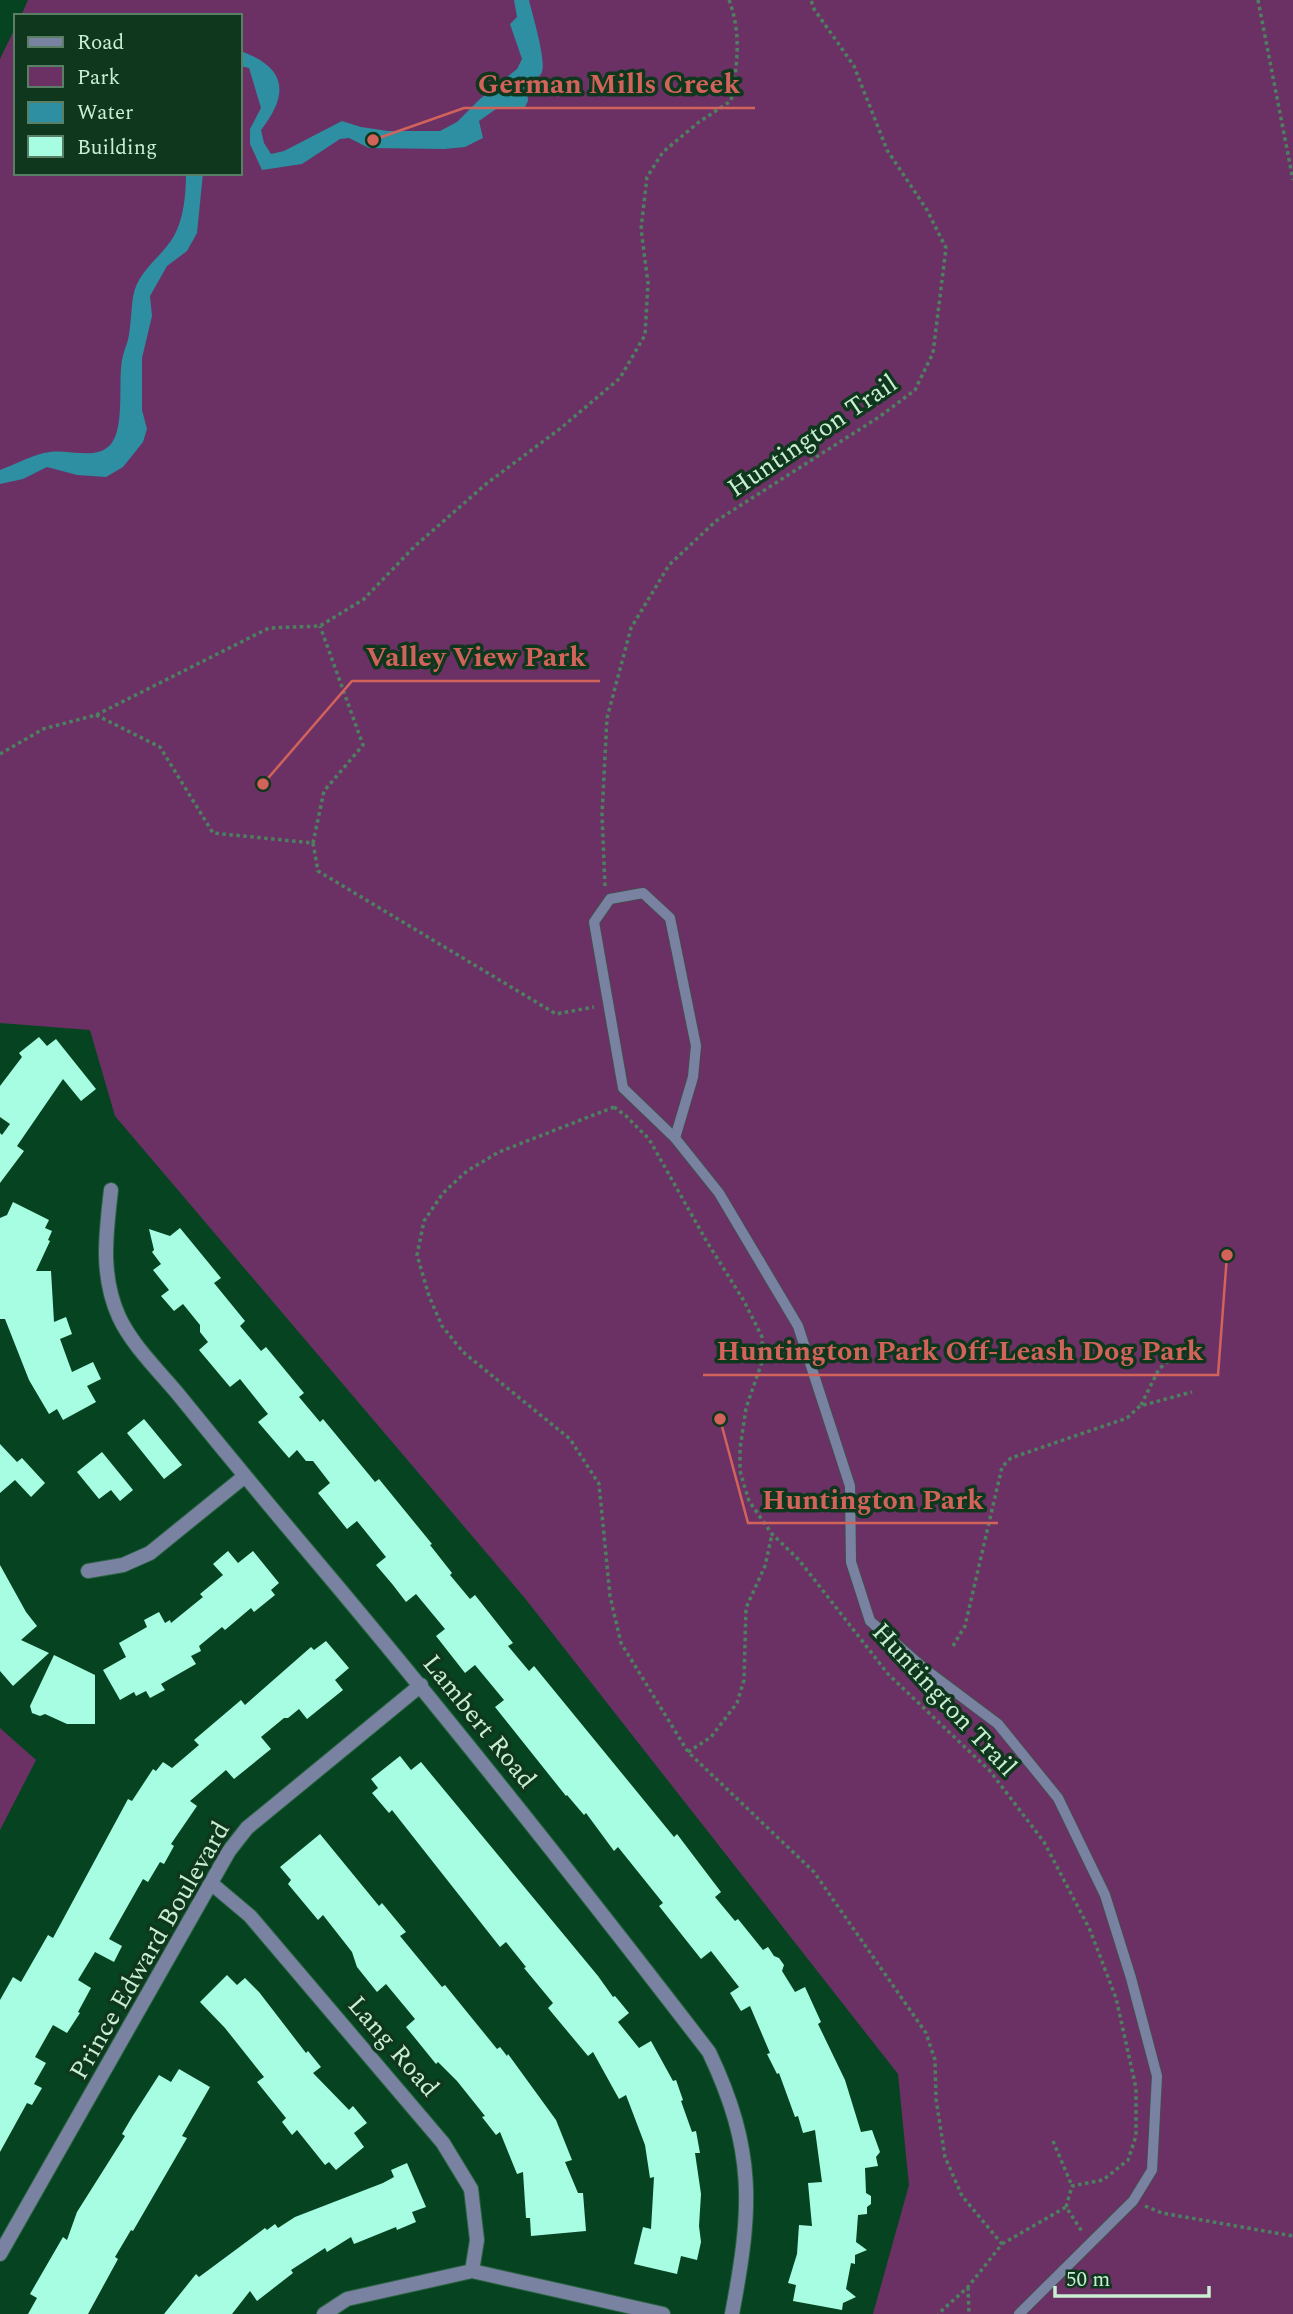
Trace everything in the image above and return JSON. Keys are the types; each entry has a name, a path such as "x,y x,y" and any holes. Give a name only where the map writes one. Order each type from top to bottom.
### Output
{"street":[{"name":"Lambert Road","path":"111,1190 104,1256 109,1287 127,1331 421,1685 709,2052 727,2088 744,2151 748,2186 746,2231 732,2314"},
{"path":"88,1571 123,1565 150,1553 245,1476"},
{"name":"Prince Edward Boulevard","path":"0,2254 229,1851 247,1828 421,1685"},
{"name":"Lang Road","path":"212,1884 250,1916 443,2143 471,2189 477,2240 472,2271"},
{"path":"324,2314 347,2299 472,2271 663,2314"}],"lane":[{"path":"675,1138 694,1076 696,1046 670,918 643,893 610,899 594,922 623,1088 675,1138 719,1193 798,1326 850,1486 851,1562 870,1620 926,1670 999,1724 1058,1798 1105,1895 1131,1978 1157,2076 1152,2170 1133,2202 1019,2314"}],"path":[{"path":"0,754 43,729 96,715 270,628 320,626 364,599 415,546 476,493 561,428 620,378 645,335 648,284 641,229 647,177 663,152 699,122 731,101 739,59 735,16 729,0"},
{"name":"Huntington Trail","path":"610,899 603,881 601,814 607,718 631,628 669,565 716,521 915,390 933,353 946,248 927,210 887,150 854,66 814,9 811,0"},
{"path":"1258,0 1293,180"},
{"path":"320,626 363,745 324,791 313,843 318,871 556,1014 608,1004"},
{"path":"96,715 160,747 213,833 313,843"},
{"name":"Huntington Trail","path":"688,1752 621,1643 610,1596 599,1484 570,1439 463,1352 442,1326 429,1296 417,1255 424,1221 443,1193 467,1171 499,1152 614,1108 649,1139 744,1301 762,1337 763,1359 746,1408 740,1449 740,1471 749,1501 772,1534 799,1560 888,1674 990,1771 1044,1842 1090,1930 1116,1998 1122,2024 1136,2088 1136,2136 1128,2160 1103,2180 1072,2186"},
{"path":"953,1646 965,1626 1002,1467 1011,1458 1127,1418 1140,1406 1159,1369 1182,1349"},
{"path":"1140,1406 1192,1392"},
{"path":"772,1534 765,1566 746,1608 744,1680 737,1703 711,1737 688,1752 814,1872 926,2033 935,2060 936,2099 945,2157 962,2196 1002,2244"},
{"path":"938,2314 968,2287 1002,2244 1066,2207 1072,2186 1053,2141"},
{"path":"1133,2202 1162,2213 1293,2236"},
{"path":"1066,2207 1090,2243"},
{"path":"968,2287 969,2314"}],"green space":[{"path":"28,0 1293,0 1293,2314 873,2314 909,2185 898,2074 524,1597 115,1116 90,1030 0,1023 0,59 14,30 14,175 242,175 242,14 22,14"},
{"path":"0,1728 36,1760 0,1830"}],"water":[{"path":"514,0 529,0 543,69 540,75 527,84 528,101 525,107 496,109 479,121 483,138 465,147 444,149 369,148 349,138 340,139 302,164 262,170 250,144 250,129 261,108 249,68 242,66 242,52 267,65 275,73 279,83 276,104 261,130 264,143 271,154 284,151 342,121 388,131 440,131 457,122 517,69 522,59 510,24 517,17"},
{"path":"186,175 203,175 197,233 187,251 167,266 150,296 152,316 142,358 142,410 147,429 143,442 123,467 106,477 77,475 47,467 23,479 0,484 0,470 31,457 58,451 98,452 111,444 120,416 122,360 129,335 135,288 139,279 174,236 180,221"}],"building":[{"path":"39,1037 47,1046 56,1039 96,1089 81,1101 63,1079 17,1146 24,1151 0,1183 0,1133 2,1135 10,1124 0,1117 0,1086 22,1057 19,1053"},
{"path":"13,1202 49,1220 45,1228 52,1231 48,1240 50,1241 36,1271 51,1271 54,1322 66,1317 72,1334 60,1339 72,1372 93,1362 101,1379 87,1386 96,1402 63,1420 57,1409 49,1414 29,1380 5,1319 0,1319 0,1218 7,1215"},
{"path":"180,1228 221,1278 214,1283 245,1321 240,1326 261,1351 266,1347 304,1393 299,1397 320,1422 323,1419 375,1482 379,1479 432,1544 430,1545 452,1573 450,1575 470,1599 475,1595 513,1643 508,1646 529,1671 534,1666 674,1837 677,1834 721,1892 715,1897 735,1921 738,1919 763,1950 768,1947 774,1956 779,1958 784,1965 782,1971 795,1992 805,1987 821,2022 818,2024 845,2080 861,2132 872,2130 880,2152 876,2157 878,2166 865,2168 866,2193 871,2196 871,2204 867,2207 867,2214 858,2215 856,2242 867,2250 855,2255 855,2264 851,2263 846,2289 856,2297 843,2303 842,2310 793,2301 796,2285 788,2283 797,2254 799,2225 812,2226 808,2183 822,2182 815,2130 803,2133 779,2073 777,2074 767,2054 770,2053 750,2006 741,2011 730,1993 739,1987 711,1951 701,1959 659,1906 663,1903 618,1847 614,1851 586,1813 584,1815 566,1796 495,1707 504,1700 475,1665 465,1673 436,1636 445,1629 416,1594 406,1602 376,1565 386,1557 357,1521 347,1529 318,1493 330,1483 313,1461 306,1461 297,1450 289,1458 258,1422 268,1414 240,1379 230,1387 199,1350 208,1342 200,1332 200,1325 183,1304 174,1311 161,1296 169,1290 153,1270 161,1264 152,1252 154,1250 149,1229 170,1236"},
{"path":"144,1419 182,1465 164,1479 127,1433"},
{"path":"0,1444 17,1462 22,1458 45,1483 31,1497 15,1480 0,1493"},
{"path":"102,1452 133,1490 120,1501 111,1490 99,1499 77,1472"},
{"path":"228,1551 238,1563 253,1551 279,1583 271,1590 275,1595 254,1612 251,1608 225,1630 222,1627 199,1646 201,1651 191,1656 196,1664 161,1684 165,1690 150,1698 146,1691 136,1696 134,1692 120,1700 103,1670 126,1657 119,1643 147,1627 144,1620 159,1612 165,1623 170,1620 171,1623 203,1597 200,1594 223,1575 213,1564"},
{"path":"0,1565 26,1612 37,1626 21,1640 49,1653 13,1686 0,1671"},
{"path":"326,1641 349,1668 335,1680 343,1690 307,1719 299,1709 284,1718 261,1737 271,1749 234,1779 226,1770 190,1801 197,1806 171,1844 174,1846 164,1864 160,1862 148,1882 143,1879 109,1939 122,1946 114,1962 95,1952 78,1980 91,1988 78,2012 80,2013 67,2033 53,2025 35,2057 46,2063 34,2084 42,2088 32,2105 27,2103 0,2152 0,2000 13,1977 21,1982 48,1935 53,1938 128,1799 132,1801 153,1769 156,1771 163,1762 172,1768 199,1745 194,1740 241,1700 245,1705 311,1647 314,1650"},
{"path":"54,1655 95,1675 95,1724 67,1724 45,1714 40,1716 32,1713 30,1706"},
{"path":"400,1756 411,1770 421,1762 613,1997 615,1996 629,2013 618,2022 639,2048 651,2041 673,2081 676,2080 692,2132 696,2131 700,2153 695,2153 701,2194 701,2242 697,2260 681,2256 677,2274 634,2264 643,2227 651,2229 654,2177 650,2178 645,2145 626,2095 619,2099 593,2052 588,2056 548,2008 553,2003 506,1942 500,1947 392,1810 389,1813 372,1793 378,1788 371,1779"},
{"path":"320,1834 379,1906 382,1903 406,1932 400,1936 442,1987 445,1985 497,2049 500,2047 507,2056 508,2054 556,2120 572,2160 565,2162 578,2193 583,2193 586,2231 531,2236 530,2218 526,2218 523,2172 517,2174 500,2132 496,2135 482,2117 485,2116 457,2081 438,2062 436,2064 406,2027 415,2019 386,1984 377,1992 357,1967 352,1952 323,1915 318,1920 288,1884 291,1880 280,1867"},
{"path":"227,1975 237,1985 245,1978 259,1992 306,2053 308,2051 321,2067 313,2073 349,2110 353,2106 367,2123 354,2133 364,2147 336,2170 329,2162 325,2165 297,2130 292,2135 282,2122 286,2118 257,2082 264,2077 225,2028 200,2002"},
{"path":"179,2069 210,2087 182,2136 187,2138 115,2257 118,2259 88,2314 28,2314 37,2298 30,2294 63,2237 67,2240 77,2212 125,2136 122,2134 132,2117 159,2075 171,2082"},
{"path":"407,2163 426,2207 412,2212 416,2222 354,2244 351,2237 327,2252 325,2248 291,2270 293,2273 257,2301 250,2291 232,2314 164,2314 196,2274 199,2277 265,2228 267,2230 275,2224 278,2228 295,2217 383,2183 394,2177 391,2170"}],"place":[{"name":"German Mills Creek","path":"373,140"},
{"name":"Valley View Park","path":"263,784"},
{"name":"Huntington Park Off-Leash Dog Park","path":"1227,1255"},
{"name":"Huntington Park","path":"720,1419"}]}
